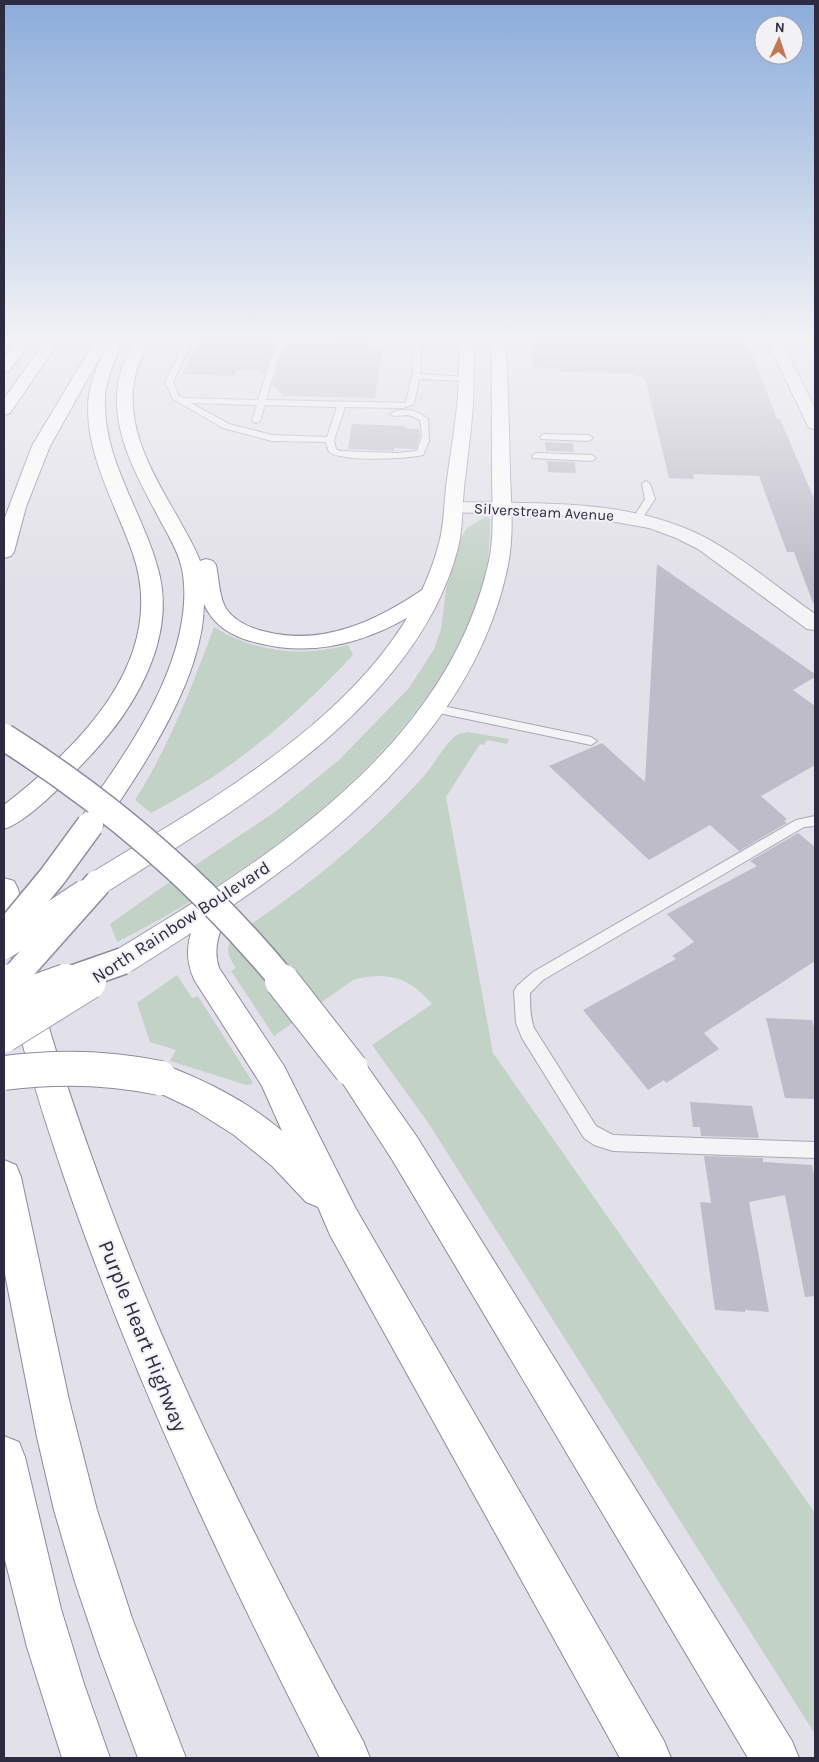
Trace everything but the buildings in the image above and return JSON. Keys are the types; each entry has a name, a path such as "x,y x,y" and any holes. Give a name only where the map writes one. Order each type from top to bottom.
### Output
{"main road":[{"path":"4,552 17,507 41,446 57,419"},
{"path":"4,820 36,794 69,763 107,720 128,688 146,647 153,595 149,572 107,458 98,419"},
{"path":"4,935 52,877 90,825 138,753 160,711 182,661 192,625 194,592 191,562 136,454 125,419"},
{"path":"4,946 257,781 319,732 362,692 390,661 406,639 432,592 448,548 462,419"},
{"path":"491,419 500,422"},
{"name":"North Rainbow Boulevard","path":"4,1035 220,902 301,842 350,800 401,748 433,708 456,674 469,650 488,604 499,564 502,509 500,422"},
{"path":"167,513 202,554 207,567 213,600 220,614 233,626 258,638 299,644 337,639 356,633 400,613 432,592"},
{"path":"4,737 51,767 97,802 146,841 201,892 270,966 351,1069 405,1149 775,1758"},
{"path":"4,989 98,883"},
{"name":"Purple Heart Highway","path":"4,889 30,1014 57,1106 93,1212 137,1326 228,1528 346,1758"},
{"path":"220,902 207,923 202,938 200,953 206,972 273,1076 343,1222 647,1758"},
{"path":"4,1003 123,961"},
{"path":"4,1073 42,1068 85,1067 122,1070 160,1078 183,1087 217,1105 275,1145 305,1173 343,1222"},
{"path":"4,1177 56,1430 73,1500 104,1602 162,1758"},
{"path":"4,1457 20,1531 48,1639 86,1758"}],"street":[{"name":"Silverstream Avenue","path":"453,508 594,513 637,520 684,534 700,542 815,624"}],"lane":[{"path":"214,419 226,426 272,438 330,440"},
{"path":"337,419 330,440 332,450 338,454 396,456 420,453 423,449 426,429 424,419"},
{"path":"544,437 589,438"},
{"path":"536,456 592,458"},
{"path":"637,520 650,500 646,484"},
{"path":"433,708 591,741"},
{"path":"815,820 801,823 538,976 522,991 523,1024 590,1132 600,1139 613,1143 815,1150"}],"green space":[{"path":"485,517 490,518 486,569 482,586 458,645 425,699 383,750 335,797 283,840 228,878 117,942 110,924 275,812 339,760 409,688 434,649 441,629 446,590 460,539 467,528"},
{"path":"214,627 230,636 262,647 279,650 313,651 348,645 353,655 303,705 249,751 204,783 151,813 135,800 159,759 188,694"},
{"path":"468,732 509,739 507,744 487,740 484,745 480,744 446,797 493,1053 815,1513 815,1734 429,1124 372,1045 432,1004 415,988 397,978 365,977 353,980 274,1036 231,971 236,968 228,952 233,936 284,901 334,862 403,799 424,776 453,738 458,734"},
{"path":"177,975 192,998 198,996 252,1081 252,1084 246,1085 170,1061 176,1050 150,1042 137,1003"}]}
